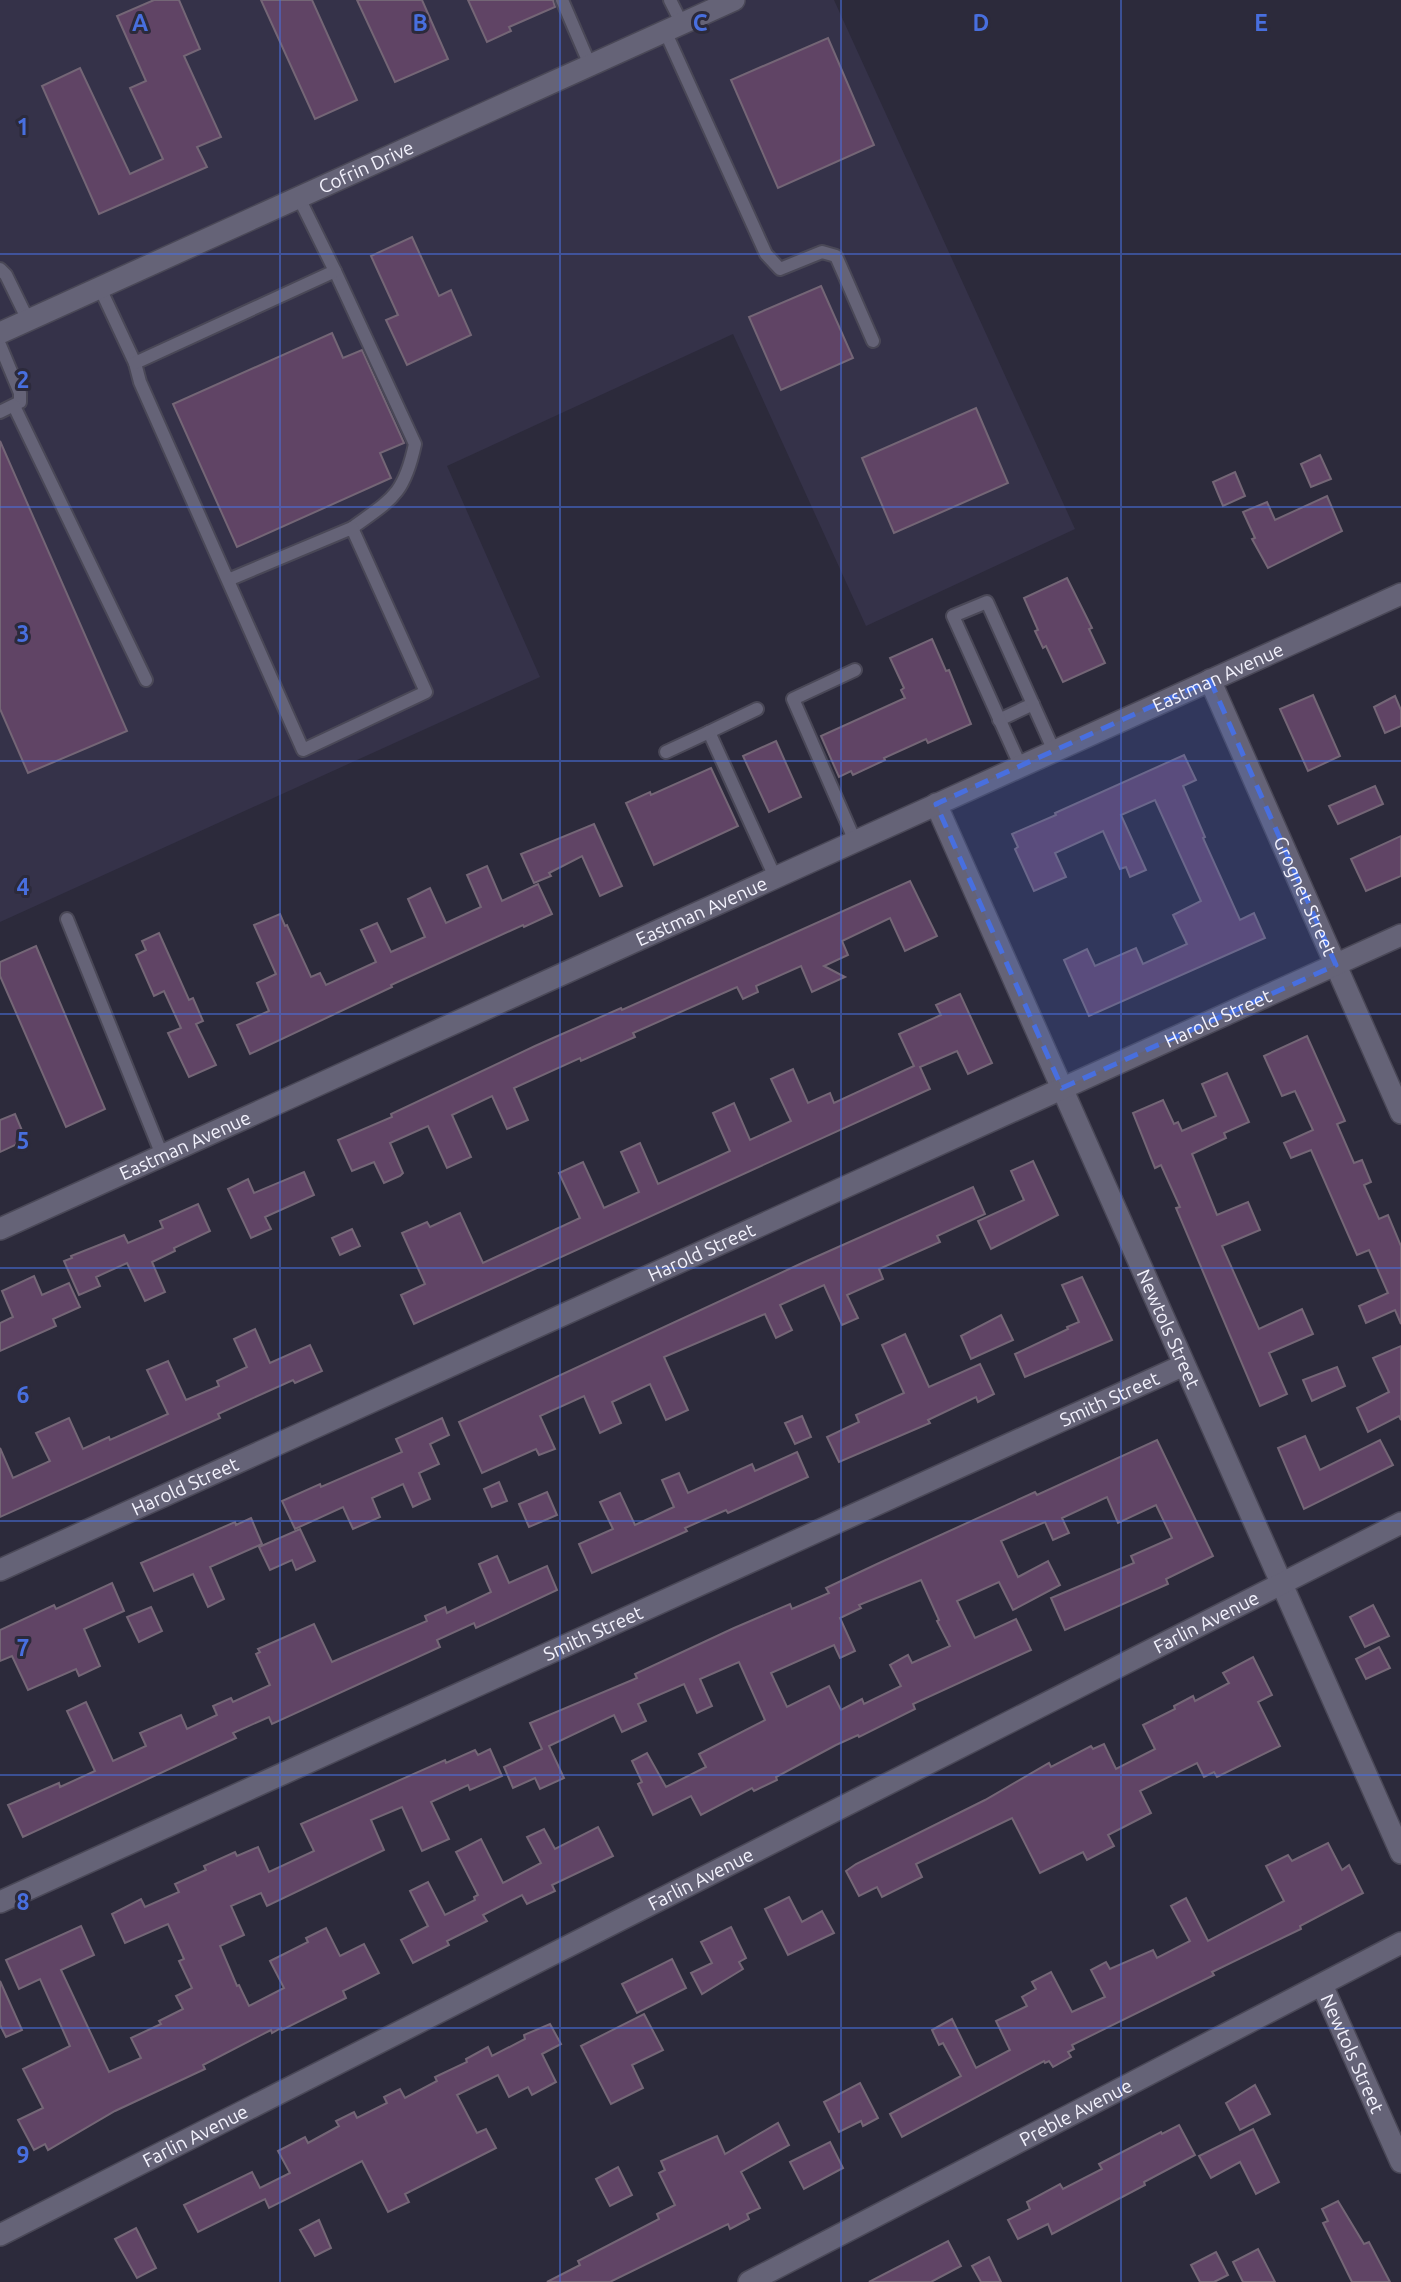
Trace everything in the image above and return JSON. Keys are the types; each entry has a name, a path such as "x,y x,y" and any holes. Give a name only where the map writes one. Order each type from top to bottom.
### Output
{"street":[{"name":"Cofrin Drive","path":"0,333 734,0"},
{"name":"Eastman Avenue","path":"0,1229 1401,594"},
{"name":"Grognet Street","path":"1210,680 1401,1113"},
{"name":"Newtols Street","path":"936,804 1401,1853"},
{"name":"Harold Street","path":"0,1570 1401,935"},
{"name":"Smith Street","path":"0,1902 1184,1365"},
{"name":"Farlin Avenue","path":"0,2235 1401,1523"},
{"name":"Preble Avenue","path":"749,2282 1401,1943"},
{"name":"Newtols Street","path":"1322,1984 1401,2162"}],"lane":[{"path":"562,0 590,65"},
{"path":"670,0 674,28 766,254 780,269 822,252 836,256 873,341"},
{"path":"228,580 352,528 392,499 408,474 415,444 299,198"},
{"path":"0,269 6,275 28,320"},
{"path":"135,363 335,271"},
{"path":"100,288 303,750 426,692 352,528"},
{"path":"0,345 20,393 20,402 0,412"},
{"path":"15,405 146,681"},
{"path":"1020,765 953,616 987,601 1054,751"},
{"path":"855,670 793,699 855,841"},
{"path":"999,720 1033,704"},
{"path":"666,752 757,709"},
{"path":"709,732 775,877"},
{"path":"67,919 162,1155"}],"highlighted area":[{"path":"1210,680 1336,965 1062,1088 936,804"}],"shaded area":[{"path":"0,0 834,0 1075,529 866,626 733,334 447,466 540,677 0,922"}],"building":[{"path":"154,0 179,0 200,49 184,56 221,137 197,147 207,167 99,214 42,86 80,68 130,174 163,159 130,88 146,81 117,16"},
{"path":"261,0 312,0 357,100 315,119"},
{"path":"357,0 422,0 448,59 395,82"},
{"path":"468,0 553,0 555,7 509,27 511,31 487,42"},
{"path":"828,38 874,145 778,188 731,80"},
{"path":"412,237 439,296 451,290 471,335 407,365 386,320 398,315 371,256"},
{"path":"821,286 853,358 781,390 749,317"},
{"path":"332,333 343,358 362,350 404,443 380,453 391,478 237,547 173,404"},
{"path":"976,408 1008,483 894,533 862,458"},
{"path":"0,441 127,731 28,773 0,709"},
{"path":"1320,455 1331,479 1311,487 1301,464"},
{"path":"1235,472 1245,496 1223,506 1213,482"},
{"path":"1327,496 1342,531 1268,568 1252,539 1255,538 1243,512 1267,502 1275,520"},
{"path":"1067,578 1092,628 1089,629 1105,663 1063,682 1046,646 1043,648 1035,631 1038,630 1024,598"},
{"path":"932,639 946,671 949,670 971,724 928,743 926,739 853,775 851,771 839,777 821,736 905,698 901,690 904,688 890,658"},
{"path":"1313,695 1340,756 1308,771 1280,709"},
{"path":"1395,696 1401,710 1401,726 1385,733 1374,707"},
{"path":"776,741 801,797 769,812 743,756"},
{"path":"1184,755 1196,780 1183,786 1205,837 1203,838 1240,920 1254,913 1265,938 1089,1016 1064,960 1087,949 1095,966 1136,948 1143,964 1187,944 1173,915 1201,901 1155,800 1121,815 1146,870 1130,877 1126,867 1120,869 1103,831 1055,853 1066,877 1034,891 1015,849 1018,847 1012,834"},
{"path":"711,768 738,826 654,865 626,803 650,792 651,795"},
{"path":"1375,786 1383,804 1338,824 1329,806"},
{"path":"594,824 622,886 600,896 582,856 549,873 551,876 534,883 521,854"},
{"path":"1401,836 1401,876 1366,891 1351,859"},
{"path":"487,866 502,901 538,884 552,914 391,985 392,987 250,1054 237,1025 269,1011 257,983 276,974 254,925 280,914 311,977 320,973 326,985 376,962 361,930 377,923 391,952 425,937 408,899 430,888 446,923 481,907 467,875"},
{"path":"910,881 937,936 905,951 890,918 842,941 848,955 824,966 845,977 812,992 801,966 756,986 758,992 743,999 737,987 633,1033 635,1037 514,1088 528,1120 507,1129 492,1096 452,1115 471,1157 447,1168 428,1126 390,1143 403,1173 400,1176 384,1183 374,1162 352,1171 338,1140 392,1117 391,1114 535,1046"},
{"path":"159,933 189,1000 193,998 203,1021 196,1024 216,1065 189,1077 168,1033 181,1028 164,991 154,996 136,955 146,950 142,941"},
{"path":"36,946 105,1109 66,1127 0,976 0,962"},
{"path":"960,994 992,1063 968,1074 957,1051 920,1067 930,1089 414,1324 401,1295 425,1284 402,1233 427,1222 430,1227 460,1213 483,1263 580,1218 559,1173 583,1162 604,1208 639,1192 621,1152 640,1143 658,1184 730,1151 713,1113 734,1103 750,1140 791,1121 771,1079 793,1069 808,1103 830,1093 834,1103 914,1066 899,1034 941,1015 936,1005"},
{"path":"1307,1036 1345,1121 1337,1124 1354,1163 1362,1160 1371,1182 1364,1185 1379,1219 1388,1215 1401,1246 1401,1324 1395,1310 1366,1323 1359,1306 1388,1293 1369,1250 1357,1255 1311,1150 1291,1158 1284,1143 1313,1130 1295,1091 1282,1096 1264,1056"},
{"path":"1227,1073 1249,1122 1224,1133 1226,1138 1192,1154 1217,1215 1248,1202 1260,1230 1222,1246 1259,1329 1302,1309 1313,1334 1269,1353 1287,1394 1260,1406 1176,1208 1180,1207 1161,1165 1155,1168 1133,1113 1163,1100 1174,1124 1178,1122 1182,1131 1216,1116 1202,1084"},
{"path":"15,1114 26,1140 0,1152 0,1120"},
{"path":"1033,1161 1058,1215 991,1249 978,1221 1024,1200 1011,1171"},
{"path":"304,1172 314,1195 265,1217 271,1229 251,1238 228,1189 248,1179 254,1193"},
{"path":"973,1187 985,1214 937,1236 940,1242 879,1269 883,1279 847,1295 858,1318 842,1325 824,1285 780,1305 792,1330 776,1338 765,1314 664,1357 688,1410 666,1420 650,1384 612,1402 621,1423 600,1433 584,1396 540,1416 555,1449 539,1455 536,1449 482,1473 459,1422"},
{"path":"198,1204 210,1231 152,1262 165,1292 145,1301 127,1263 96,1277 100,1286 79,1295 64,1261 124,1235 128,1243 163,1228 160,1221"},
{"path":"352,1229 360,1246 340,1255 332,1238"},
{"path":"34,1276 42,1295 69,1283 80,1307 53,1319 56,1326 0,1351 0,1323 13,1317 2,1291"},
{"path":"1082,1277 1112,1340 1025,1377 1015,1354 1079,1322 1062,1285"},
{"path":"1001,1315 1013,1340 971,1359 961,1336"},
{"path":"255,1329 270,1363 310,1345 322,1371 295,1383 293,1380 218,1414 220,1418 0,1517 0,1448 13,1478 50,1461 36,1433 69,1418 83,1449 168,1414 147,1370 168,1361 186,1400 219,1386 217,1381 247,1367 234,1339"},
{"path":"905,1334 929,1387 980,1364 994,1394 978,1402 976,1397 928,1420 930,1423 839,1462 827,1437 859,1422 856,1415 904,1393 882,1345"},
{"path":"1401,1346 1401,1420 1399,1416 1368,1432 1357,1408 1389,1392 1373,1358"},
{"path":"1337,1367 1345,1386 1312,1401 1303,1380"},
{"path":"802,1416 811,1437 795,1444 785,1423"},
{"path":"442,1418 449,1435 430,1444 439,1464 419,1473 430,1499 413,1507 403,1484 372,1498 380,1517 353,1529 343,1507 295,1529 282,1501 402,1452 396,1439"},
{"path":"1305,1436 1320,1470 1380,1440 1393,1465 1304,1509 1278,1448"},
{"path":"1157,1440 1213,1556 1166,1579 1168,1584 1065,1630 1051,1598 1134,1563 1131,1556 1172,1538 1156,1505 1118,1523 1107,1497 1062,1518 1069,1533 1053,1540 1045,1522 1001,1541 1018,1577 1048,1561 1060,1585 1013,1610 999,1582 957,1601 975,1638 1016,1619 1031,1650 913,1704 915,1709 859,1737 858,1735 836,1745 776,1777 777,1780 754,1791 752,1788 701,1815 691,1796 653,1815 638,1784 642,1782 632,1761 647,1753 666,1787 706,1767 699,1754 765,1720 739,1662 700,1679 712,1706 697,1713 684,1684 638,1704 646,1721 622,1732 614,1715 549,1746 564,1778 540,1789 535,1778 513,1788 504,1767 542,1749 530,1723 637,1678 635,1674 734,1628 790,1604 792,1609 829,1593 826,1588 1035,1492 1037,1495","holes":["921,1580 939,1620 937,1621 950,1646 912,1663 908,1655 890,1665 901,1686 864,1704 862,1699 841,1710 829,1686 787,1707 771,1673 834,1645 840,1658 855,1651 840,1618 861,1608 859,1605"]},
{"path":"797,1452 808,1477 728,1513 726,1510 685,1528 687,1531 592,1573 579,1544 613,1529 600,1502 620,1493 635,1525 674,1507 662,1480 679,1473 688,1493 752,1464 755,1471"},
{"path":"499,1482 507,1501 492,1507 484,1489"},
{"path":"547,1492 557,1515 529,1527 519,1504"},
{"path":"251,1518 262,1544 210,1567 224,1599 208,1607 193,1574 154,1591 141,1563 235,1522 236,1525"},
{"path":"300,1529 315,1561 296,1570 292,1560 270,1570 259,1547"},
{"path":"497,1556 509,1583 547,1566 557,1590 476,1628 474,1623 437,1640 440,1647 272,1724 269,1717 233,1733 236,1738 23,1837 8,1805 59,1783 60,1787 95,1771 67,1711 86,1702 113,1761 146,1746 140,1733 181,1715 187,1729 217,1715 213,1706 231,1698 233,1702 270,1685 256,1654 260,1652 258,1649 314,1624 332,1662 427,1621 425,1616 445,1607 447,1613 491,1592 479,1564"},
{"path":"112,1583 124,1611 84,1629 100,1666 79,1676 76,1669 28,1690 12,1656 0,1661 0,1630 54,1605 56,1609"},
{"path":"1373,1605 1389,1636 1365,1647 1350,1617"},
{"path":"151,1607 162,1631 139,1642 127,1617"},
{"path":"1379,1647 1390,1668 1366,1679 1356,1659"},
{"path":"1253,1657 1272,1695 1258,1702 1280,1746 1217,1777 1214,1772 1204,1777 1197,1763 1140,1791 1151,1813 1108,1835 1114,1846 1087,1860 1083,1852 1040,1873 1012,1818 916,1864 922,1877 882,1897 877,1887 859,1896 846,1871 856,1864 985,1800 1049,1763 1051,1767 1091,1746 1093,1749 1104,1744 1116,1769 1155,1749 1143,1725 1175,1709 1174,1706 1193,1696 1195,1701 1229,1683 1223,1673"},
{"path":"490,1749 502,1776 470,1790 468,1785 431,1802 449,1839 422,1851 402,1807 371,1820 384,1850 267,1906 261,1893 231,1906 244,1935 220,1946 237,1986 239,1985 249,2006 284,1988 270,1961 308,1942 306,1938 326,1928 340,1956 364,1944 379,1973 343,1991 346,1998 282,2030 281,2028 272,2033 271,2030 203,2065 205,2069 115,2111 48,2150 45,2144 34,2150 18,2120 43,2108 23,2069 70,2046 40,1979 19,1989 6,1960 81,1926 94,1955 61,1970 109,2072 141,2058 131,2038 161,2024 159,2021 183,2009 176,1996 192,1988 179,1961 184,1959 168,1924 125,1943 112,1914 141,1899 145,1907 179,1892 175,1884 206,1870 204,1866 235,1852 237,1856 258,1847 269,1872 314,1851 301,1824 445,1760 446,1763 475,1750 478,1755"},
{"path":"598,1827 613,1856 552,1885 555,1891 527,1904 522,1895 483,1915 487,1921 447,1941 449,1945 413,1963 401,1940 428,1926 410,1891 428,1882 445,1915 475,1900 474,1897 478,1895 456,1852 481,1839 503,1883 541,1863 527,1837 544,1829 555,1849"},
{"path":"1328,1843 1342,1870 1349,1865 1363,1893 1300,1926 1301,1929 1212,1972 1214,1975 1072,2045 1074,2049 1068,2052 1071,2057 1053,2067 1049,2061 1044,2061 902,2137 890,2114 961,2076 943,2043 939,2045 932,2030 952,2019 976,2068 1010,2050 996,2021 1027,2006 1022,1997 1036,1989 1032,1982 1051,1972 1072,2012 1105,1997 1091,1970 1106,1962 1110,1969 1153,1950 1157,1958 1190,1941 1171,1906 1186,1898 1208,1941 1284,1901 1266,1866 1288,1855 1292,1861"},
{"path":"789,1897 802,1922 822,1911 834,1933 788,1955 765,1909"},
{"path":"731,1927 746,1958 739,1962 743,1969 702,1994 691,1973 712,1963 701,1942"},
{"path":"672,1959 686,1988 637,2013 622,1984"},
{"path":"0,1981 22,2030 6,2037 0,2025"},
{"path":"644,2014 663,2050 632,2065 643,2088 611,2104 581,2046"},
{"path":"550,2024 561,2044 542,2054 556,2082 532,2095 528,2087 509,2097 498,2075 457,2095 477,2133 486,2129 496,2148 405,2194 409,2202 388,2212 362,2161 269,2208 265,2199 198,2232 184,2205 252,2172 260,2188 290,2173 278,2151 305,2137 308,2143 339,2126 336,2121 354,2112 357,2118 387,2103 384,2097 400,2089 405,2098 437,2081 435,2077 467,2062 466,2059 488,2047 492,2056 525,2039 524,2035"},
{"path":"860,2083 878,2118 863,2126 861,2121 839,2132 824,2102"},
{"path":"1255,2085 1270,2114 1240,2130 1226,2103"},
{"path":"778,2123 789,2145 741,2172 760,2208 747,2214 749,2219 730,2229 728,2224 610,2282 547,2282 580,2265 578,2261 659,2219 657,2214 675,2205 659,2173 665,2170 661,2161 717,2136 725,2154"},
{"path":"1179,2125 1195,2155 1052,2234 1048,2224 1018,2239 1008,2220 1030,2209 1027,2202 1060,2184 1063,2189 1102,2169 1099,2164"},
{"path":"1253,2129 1279,2182 1256,2194 1240,2162 1211,2178 1199,2156"},
{"path":"830,2142 843,2168 804,2189 790,2162"},
{"path":"618,2167 632,2195 610,2206 596,2179"},
{"path":"1338,2201 1364,2244 1369,2242 1390,2282 1352,2282 1323,2223 1328,2221 1322,2209"},
{"path":"319,2220 331,2248 315,2256 300,2230"},
{"path":"136,2228 156,2268 137,2278 115,2239"},
{"path":"948,2241 961,2266 931,2282 869,2282"},
{"path":"1258,2249 1275,2282 1243,2282 1233,2262"},
{"path":"1216,2252 1228,2275 1214,2282 1200,2282 1191,2265"},
{"path":"989,2257 1001,2282 981,2282 972,2266"}]}
